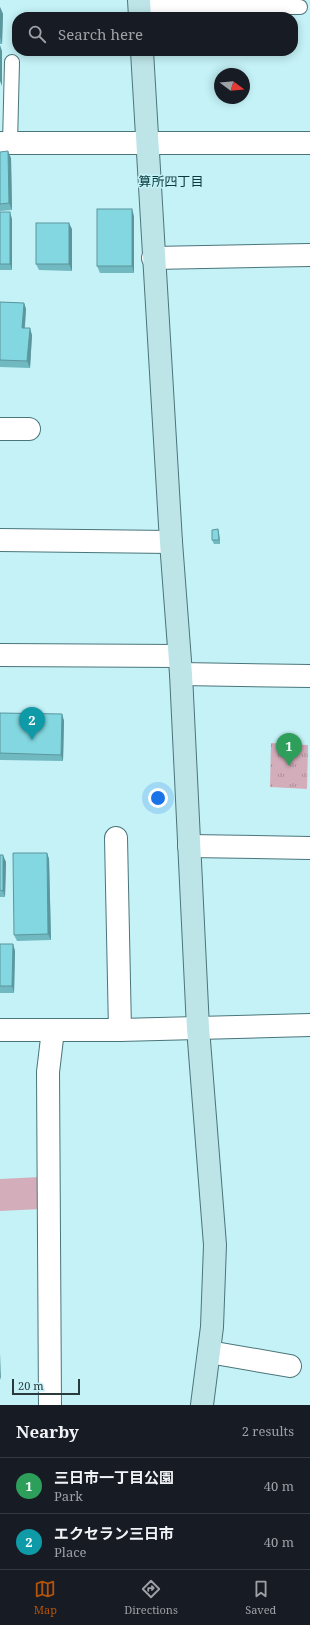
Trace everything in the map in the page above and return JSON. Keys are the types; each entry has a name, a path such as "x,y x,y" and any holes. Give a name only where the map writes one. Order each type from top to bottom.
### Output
{"street":[{"path":"142,56 153,258 180,665 198,1028 215,1245 212,1327 202,1405"},
{"path":"5,143 310,143"},
{"path":"153,258 310,255"},
{"path":"0,429 29,430"},
{"path":"0,540 171,542"},
{"path":"0,655 180,665 310,676"},
{"path":"116,838 120,1030"},
{"path":"189,846 310,848"},
{"path":"0,1030 120,1030 310,1025"},
{"path":"50,1405 48,1072 53,1030"},
{"path":"209,1352 290,1366"}],"lane":[{"path":"140,8 300,7"},
{"path":"5,143 12,62"}],"green space":[{"path":"271,743 308,745 307,789 270,787"},
{"path":"40,1177 41,1209 0,1211 0,1179"}],"building":[{"path":"8,151 9,203 0,204 0,152"},
{"path":"97,209 132,209 132,266 97,266"},
{"path":"0,212 10,212 10,264 0,264"},
{"path":"36,223 69,223 69,264 36,264"},
{"path":"0,302 24,303 22,328 30,328 27,361 0,360"},
{"path":"218,529 219,540 212,540 212,530"},
{"path":"0,713 62,714 61,755 0,753"},
{"path":"13,853 47,853 48,934 14,935"},
{"path":"0,855 3,855 3,891 0,890"},
{"path":"0,944 13,944 12,986 0,986"}],"place":[{"name":"エクセラン三日市","path":"32,740"},
{"name":"三日市一丁目公園","path":"289,766"}],"district":[{"name":"算所四丁目","path":"171,181"}]}
